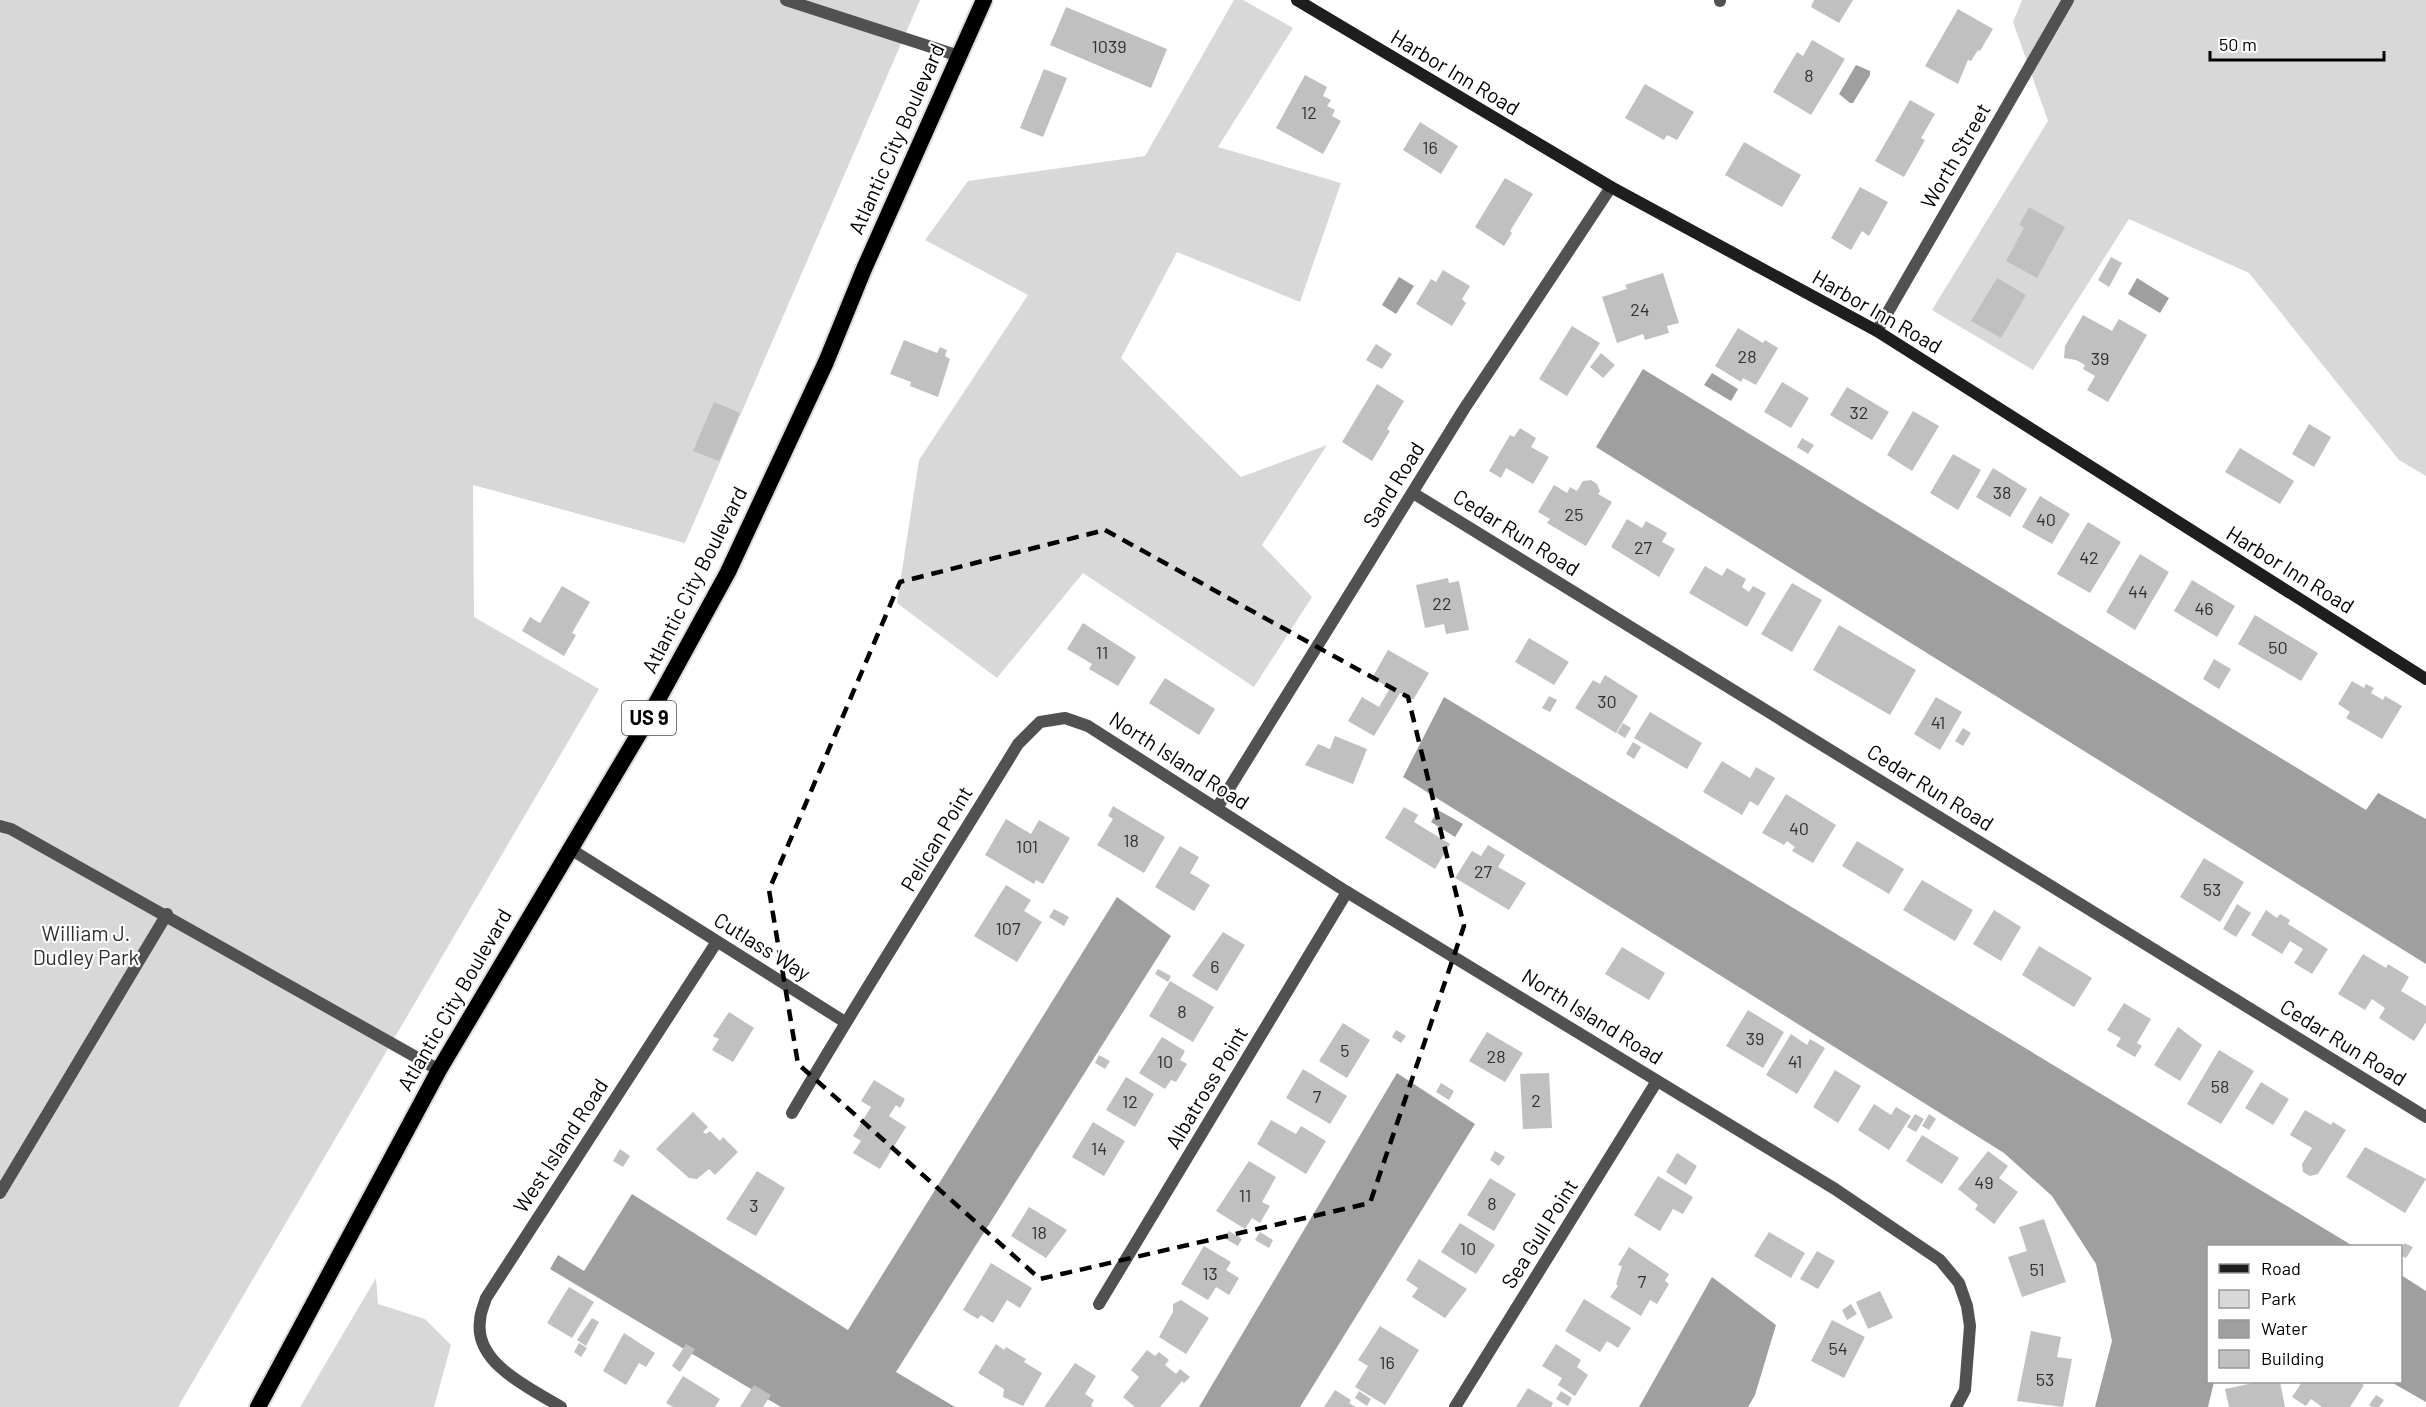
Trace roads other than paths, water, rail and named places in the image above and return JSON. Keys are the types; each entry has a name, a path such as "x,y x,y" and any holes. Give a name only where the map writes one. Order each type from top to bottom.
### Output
{"highway":[{"name":"Atlantic City Boulevard","path":"258,1407 439,1070 569,848 644,727 728,572 816,383 984,0"}],"main road":[{"name":"Harbor Inn Road","path":"1296,0 1611,187 1877,331 2426,679"}],"street":[{"path":"786,0 898,34 959,56"},
{"name":"Worth Street","path":"1877,331 2068,0"},
{"name":"Sand Road","path":"1216,808 1464,409 1611,187"},
{"name":"Cedar Run Road","path":"1413,493 2426,1117"},
{"name":"Pelican Point","path":"845,1022 874,981 1018,744 1040,722 1065,718 1088,726"},
{"name":"North Island Road","path":"1088,726 1347,891 1835,1189 1940,1260 1959,1283 1967,1306 1970,1326 1965,1390 1956,1407"},
{"path":"0,826 11,829 166,914 439,1070"},
{"name":"Cutlass Way","path":"569,848 716,943 845,1022"},
{"name":"Albatross Point","path":"1100,1304 1347,891"},
{"path":"0,1193 166,914"},
{"name":"West Island Road","path":"561,1407 508,1375 491,1356 480,1337 479,1321 486,1298 716,943"},
{"path":"792,1113 845,1022"},
{"name":"Sea Gull Point","path":"1455,1407 1657,1081"}],"water":[{"path":"1856,65 1870,71 1870,75 1853,103 1850,103 1839,94"},
{"path":"1399,277 1414,286 1396,314 1382,305"},
{"path":"2137,278 2169,298 2160,313 2128,294"},
{"path":"1643,369 2366,810 2378,793 2426,819 2426,964 1596,447"},
{"path":"1712,373 1738,389 1731,401 1704,385"},
{"path":"1444,697 2351,1245 2207,1245 2207,1383 2214,1383 2208,1407 2095,1407 2112,1341 2096,1264 2052,1196 2004,1153 1403,777"},
{"path":"1438,810 1463,824 1455,837 1431,822"},
{"path":"1117,897 1171,936 896,1372 955,1407 781,1407 550,1269 558,1255 584,1271 632,1194 848,1330"},
{"path":"1397,1073 1475,1124 1300,1407 1199,1407"},
{"path":"2402,1276 2426,1291 2426,1402 2393,1383 2402,1383"},
{"path":"1712,1277 1776,1325 1755,1395 1748,1407 1639,1407"}],"park label":[{"name":"William J. Dudley Park","path":"86,946"}]}
